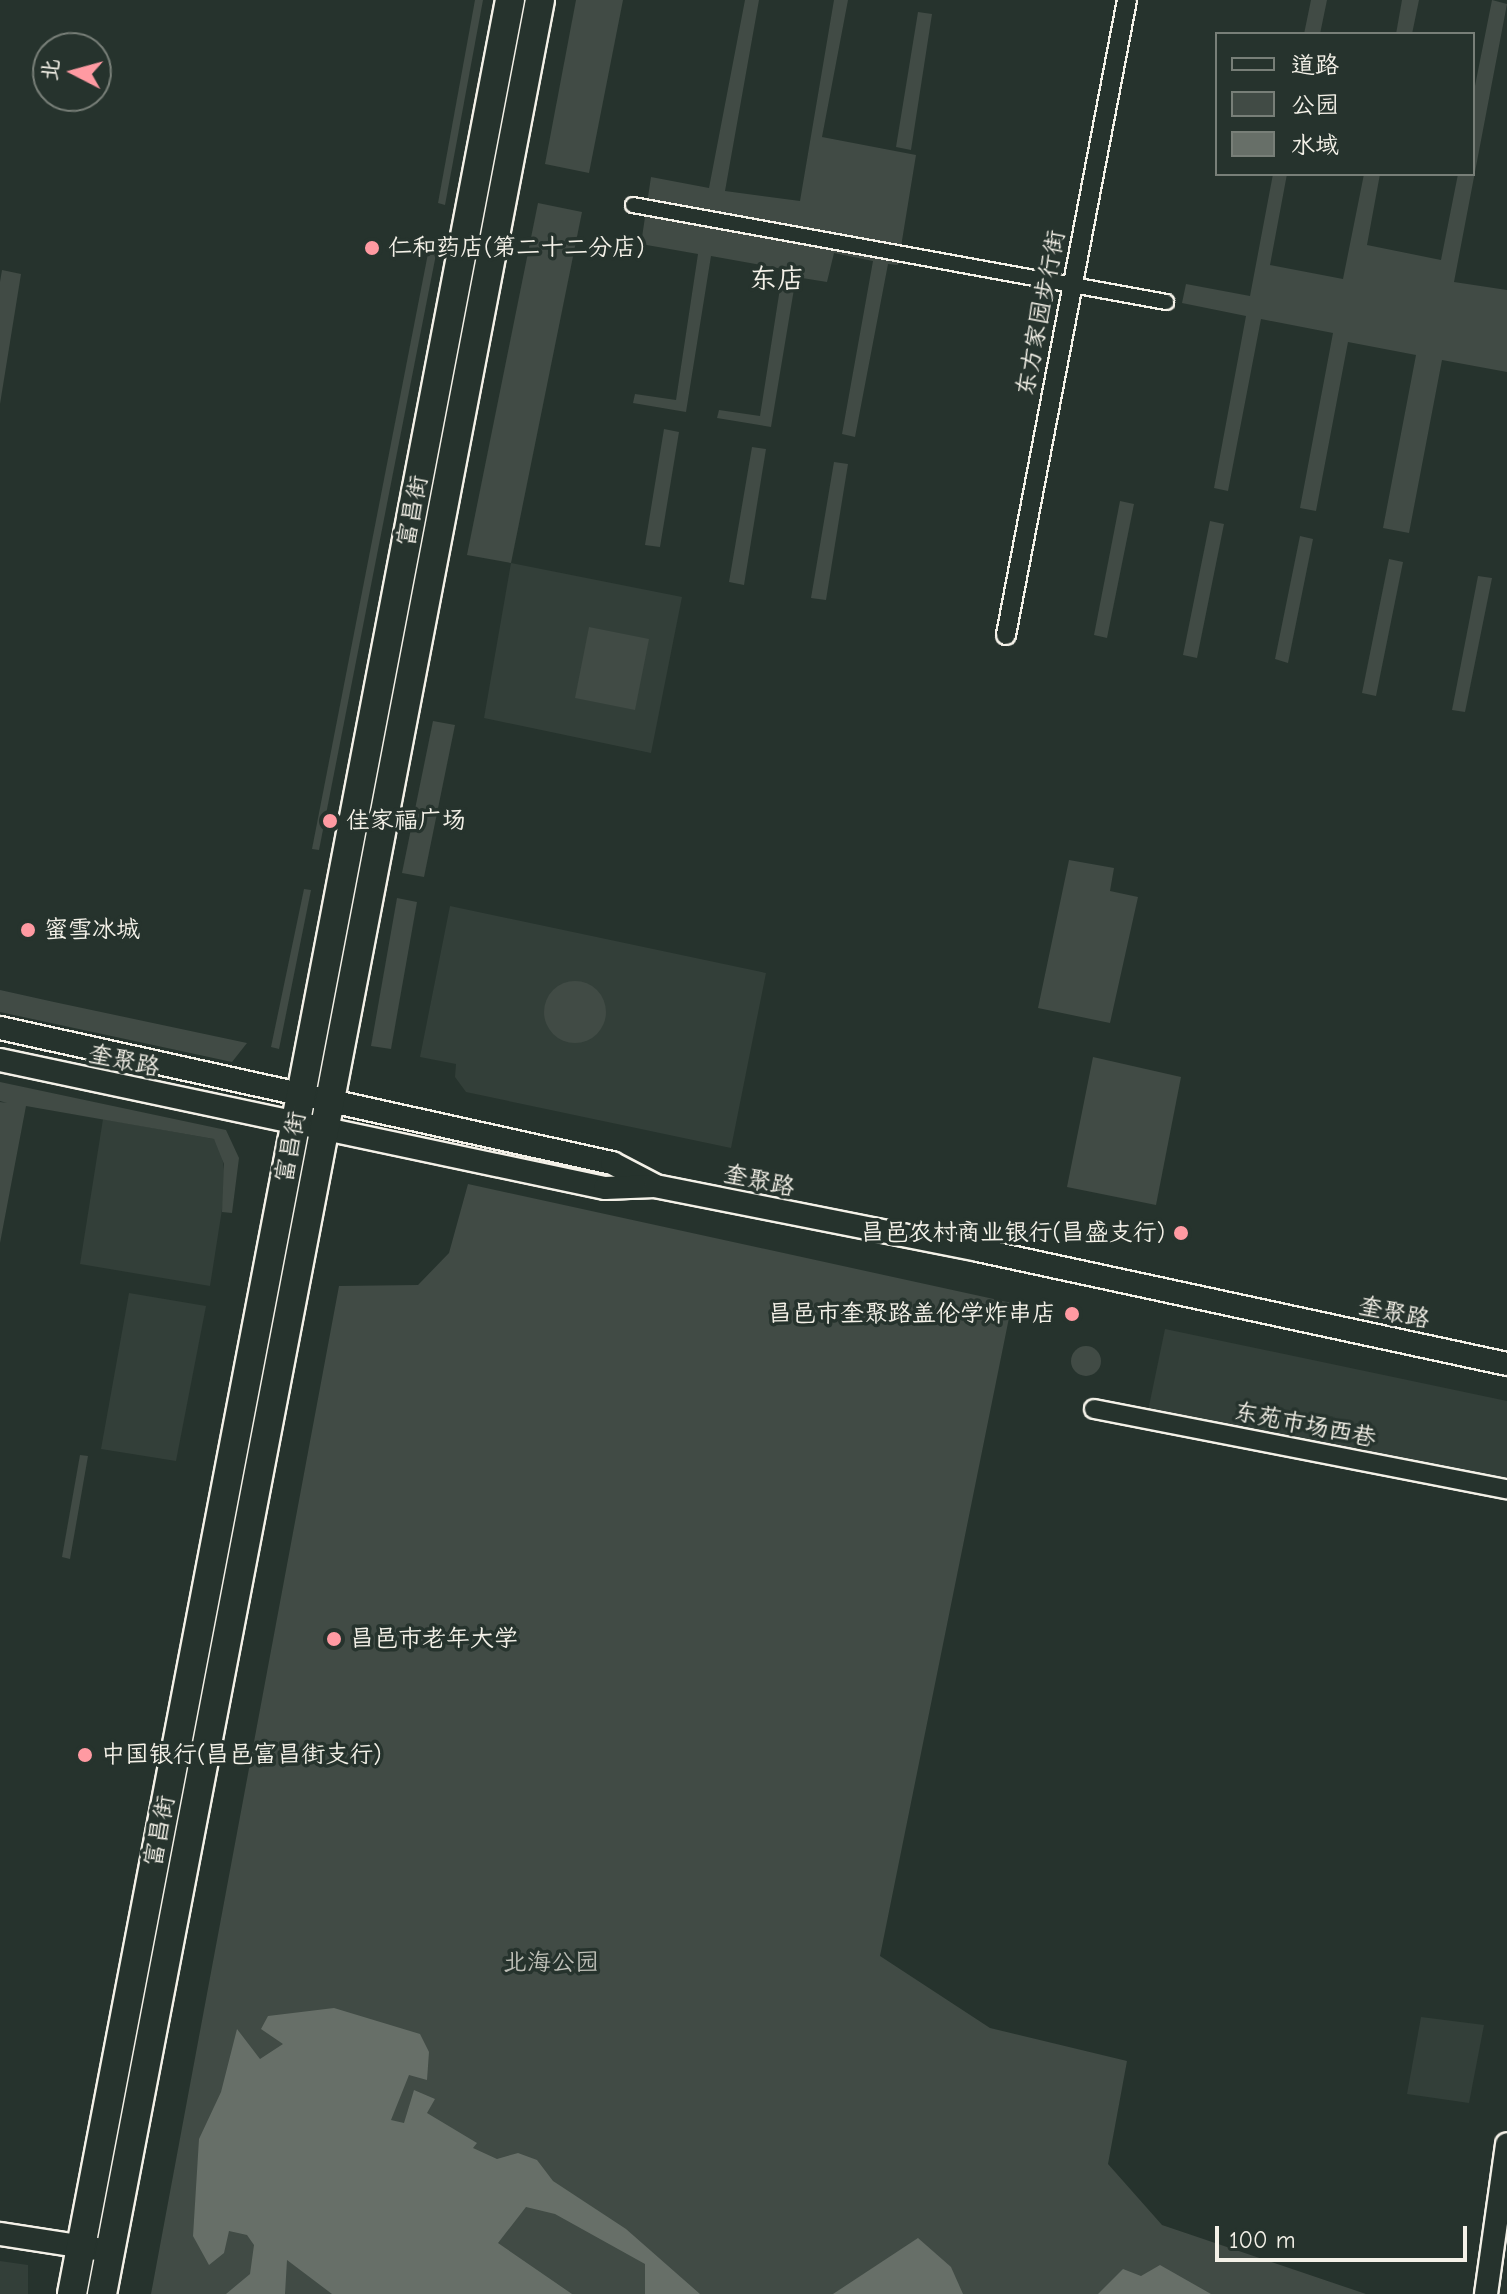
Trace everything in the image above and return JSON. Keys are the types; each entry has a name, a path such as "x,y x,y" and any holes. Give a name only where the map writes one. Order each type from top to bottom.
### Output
{"main road":[{"name":"富昌街","path":"72,2294 510,0"},
{"name":"富昌街","path":"102,2294 540,0"}],"street":[{"name":"东方家园步行街","path":"1006,635 1127,0"},
{"path":"633,205 1071,282 1166,302"},
{"path":"0,1028 612,1163 655,1186"},
{"name":"奎聚路","path":"0,1060 295,1124 324,1133 605,1188 655,1186 1507,1364"},
{"name":"东苑市场西巷","path":"1094,1409 1507,1489"},
{"path":"1486,2294 1507,2144"},
{"path":"0,2234 110,2251"}],"shaded area":[{"path":"511,563 682,597 651,753 484,718"},
{"path":"450,906 766,973 731,1148 466,1092 455,1077 456,1064 420,1057"},
{"path":"103,1119 214,1139 221,1148 226,1184 210,1286 80,1264"},
{"path":"129,1293 206,1306 176,1461 101,1449"},
{"path":"1165,1329 1507,1401 1507,1481 1148,1411"},
{"path":"1421,2017 1484,2025 1469,2103 1407,2094"},
{"path":"0,2261 28,2265 28,2294 0,2294"}],"green space":[{"path":"475,0 483,0 445,205 438,203"},
{"path":"576,0 623,0 589,173 545,164"},
{"path":"745,0 759,0 725,191 800,201 834,0 848,0 822,137 916,155 898,265 888,264 855,437 842,434 873,261 834,253 827,282 796,277 771,427 717,418 719,410 760,416 783,269 711,256 686,412 633,403 635,394 676,400 698,254 641,244 651,177 709,188"},
{"path":"1311,0 1327,0 1320,32 1304,32"},
{"path":"1402,0 1419,0 1412,32 1396,32"},
{"path":"1492,0 1507,4 1475,172 1475,86"},
{"path":"918,12 932,14 911,150 896,147"},
{"path":"1273,176 1287,176 1270,265 1343,279 1364,176 1380,176 1367,245 1441,260 1458,176 1474,176 1454,282 1507,290 1507,372 1442,360 1409,533 1383,528 1416,355 1348,342 1316,511 1300,508 1333,333 1261,319 1228,491 1214,488 1246,316 1182,303 1186,284 1250,296"},
{"path":"538,203 582,212 511,563 467,555"},
{"path":"431,238 439,239 319,850 312,849"},
{"path":"2,270 21,274 0,404 0,282"},
{"path":"664,429 679,432 660,547 645,545"},
{"path":"752,447 766,449 744,585 729,582"},
{"path":"834,462 848,464 826,600 811,598"},
{"path":"1120,501 1134,504 1107,638 1094,635"},
{"path":"1210,521 1224,524 1197,658 1183,655"},
{"path":"1300,536 1313,539 1288,663 1275,659"},
{"path":"1389,559 1403,562 1376,696 1362,693"},
{"path":"1478,576 1492,578 1465,712 1452,710"},
{"path":"589,627 649,639 635,710 575,698"},
{"path":"433,721 455,725 424,877 402,873"},
{"path":"1069,860 1114,868 1110,891 1138,897 1110,1023 1038,1008"},
{"path":"304,889 311,890 279,1049 271,1047"},
{"path":"397,898 417,902 391,1049 371,1046"},
{"path":"575,981 587,983 597,990 604,1000 604,1024 597,1034 587,1041 575,1043 563,1041 553,1034 546,1024 544,1012 546,1000 553,990 563,983"},
{"path":"0,990 247,1043 232,1062 0,1012"},
{"path":"1093,1057 1181,1077 1156,1205 1067,1187"},
{"path":"0,1082 226,1130 239,1158 232,1213 222,1212 224,1164 214,1139 26,1106 0,1243 0,1102 7,1103 0,1101"},
{"name":"北海公园","path":"468,1184 1012,1303 880,1956 990,2028 1127,2061 1108,2164 1162,2225 1366,2294 151,2294 339,1286 418,1285 449,1253"},
{"path":"1086,1346 1097,1350 1101,1361 1097,1372 1086,1376 1075,1372 1071,1361 1075,1350"},
{"path":"80,1455 88,1456 70,1559 62,1557"}],"water":[{"path":"334,2008 420,2034 429,2052 427,2080 409,2075 391,2120 404,2123 414,2090 435,2099 427,2113 477,2143 473,2148 497,2159 518,2153 537,2160 553,2181 626,2229 700,2294 645,2294 645,2264 555,2214 526,2207 498,2243 572,2294 332,2294 287,2260 285,2294 226,2294 250,2274 254,2245 247,2235 229,2231 224,2253 209,2265 193,2236 199,2139 221,2092 237,2029 260,2059 283,2044 261,2029 268,2016"},
{"path":"918,2238 951,2267 963,2294 833,2294"},
{"path":"1160,2265 1211,2294 1098,2294 1123,2269 1141,2276"}],"place":[{"name":"仁和药店(第二十二分店)","path":"372,248"},
{"name":"佳家福广场","path":"330,821"},
{"name":"蜜雪冰城","path":"28,930"},
{"name":"昌邑农村商业银行(昌盛支行)","path":"1181,1233"},
{"name":"昌邑市奎聚路盖伦学炸串店","path":"1072,1314"},
{"name":"昌邑市老年大学","path":"334,1639"},
{"name":"中国银行(昌邑富昌街支行)","path":"85,1755"}],"district":[{"name":"东店","path":"777,279"}]}
